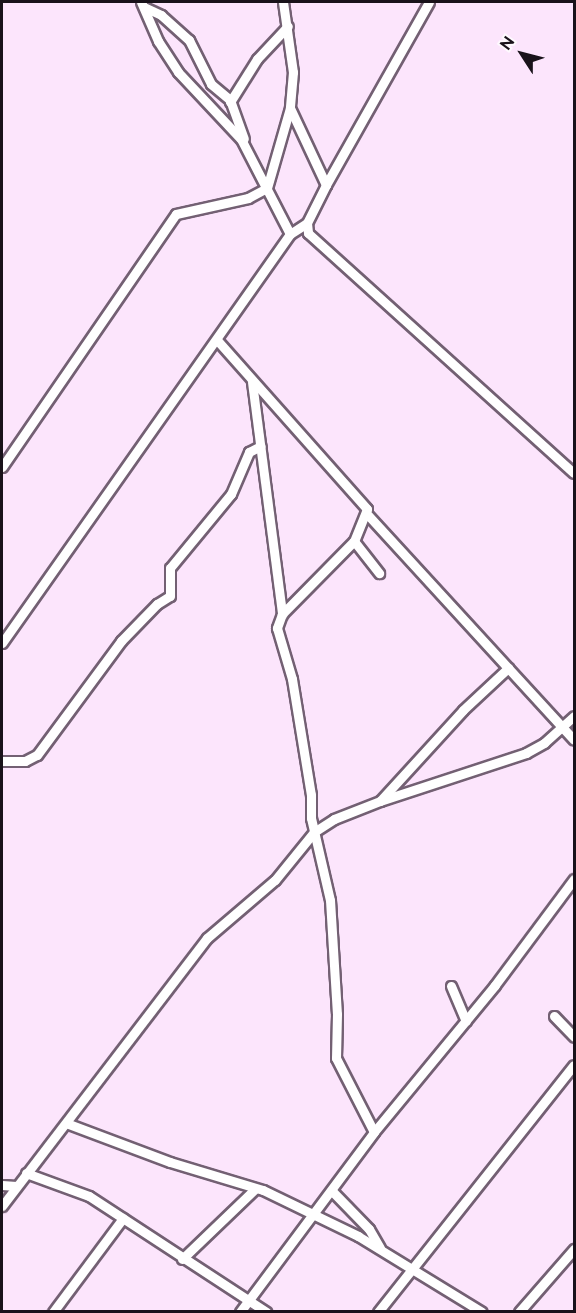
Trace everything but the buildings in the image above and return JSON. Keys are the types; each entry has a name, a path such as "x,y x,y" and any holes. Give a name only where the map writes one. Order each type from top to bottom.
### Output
{"street":[{"path":"2,467 176,214 248,198 267,188 290,108 293,72 283,2"},
{"path":"2,643 290,234 307,223 429,2"},
{"path":"143,4 161,15 189,40 211,84 231,102 248,150 276,212 290,234"},
{"path":"143,4 158,41 178,72 217,109 248,150"},
{"path":"231,102 251,68 288,26"},
{"path":"290,108 326,185"},
{"path":"307,223 313,239 574,473"},
{"path":"217,340 365,503 367,514 574,740"},
{"path":"252,381 282,614"},
{"path":"2,761 26,761 37,755 121,640 157,604 170,596 170,568 231,494 249,452 261,446"},
{"path":"367,514 354,541 282,614 277,628 299,716 314,832 330,900 338,1020 336,1058 374,1132"},
{"path":"354,541 379,573"},
{"path":"380,801 463,710 508,668"},
{"path":"2,1206 207,938 275,880 314,832 334,819 380,801 496,765 534,749 563,728 574,716"},
{"path":"240,1311 374,1132 465,1021 574,879"},
{"path":"451,986 465,1021"},
{"path":"554,1016 574,1037"},
{"path":"378,1311 574,1065"},
{"path":"66,1123 255,1189 314,1215 358,1236 410,1270 482,1311"},
{"path":"26,1173 75,1189 266,1311"},
{"path":"2,1185 16,1186"},
{"path":"182,1259 255,1189"},
{"path":"332,1191 369,1229 382,1253"},
{"path":"53,1311 123,1218"},
{"path":"519,1311 574,1249"}]}
